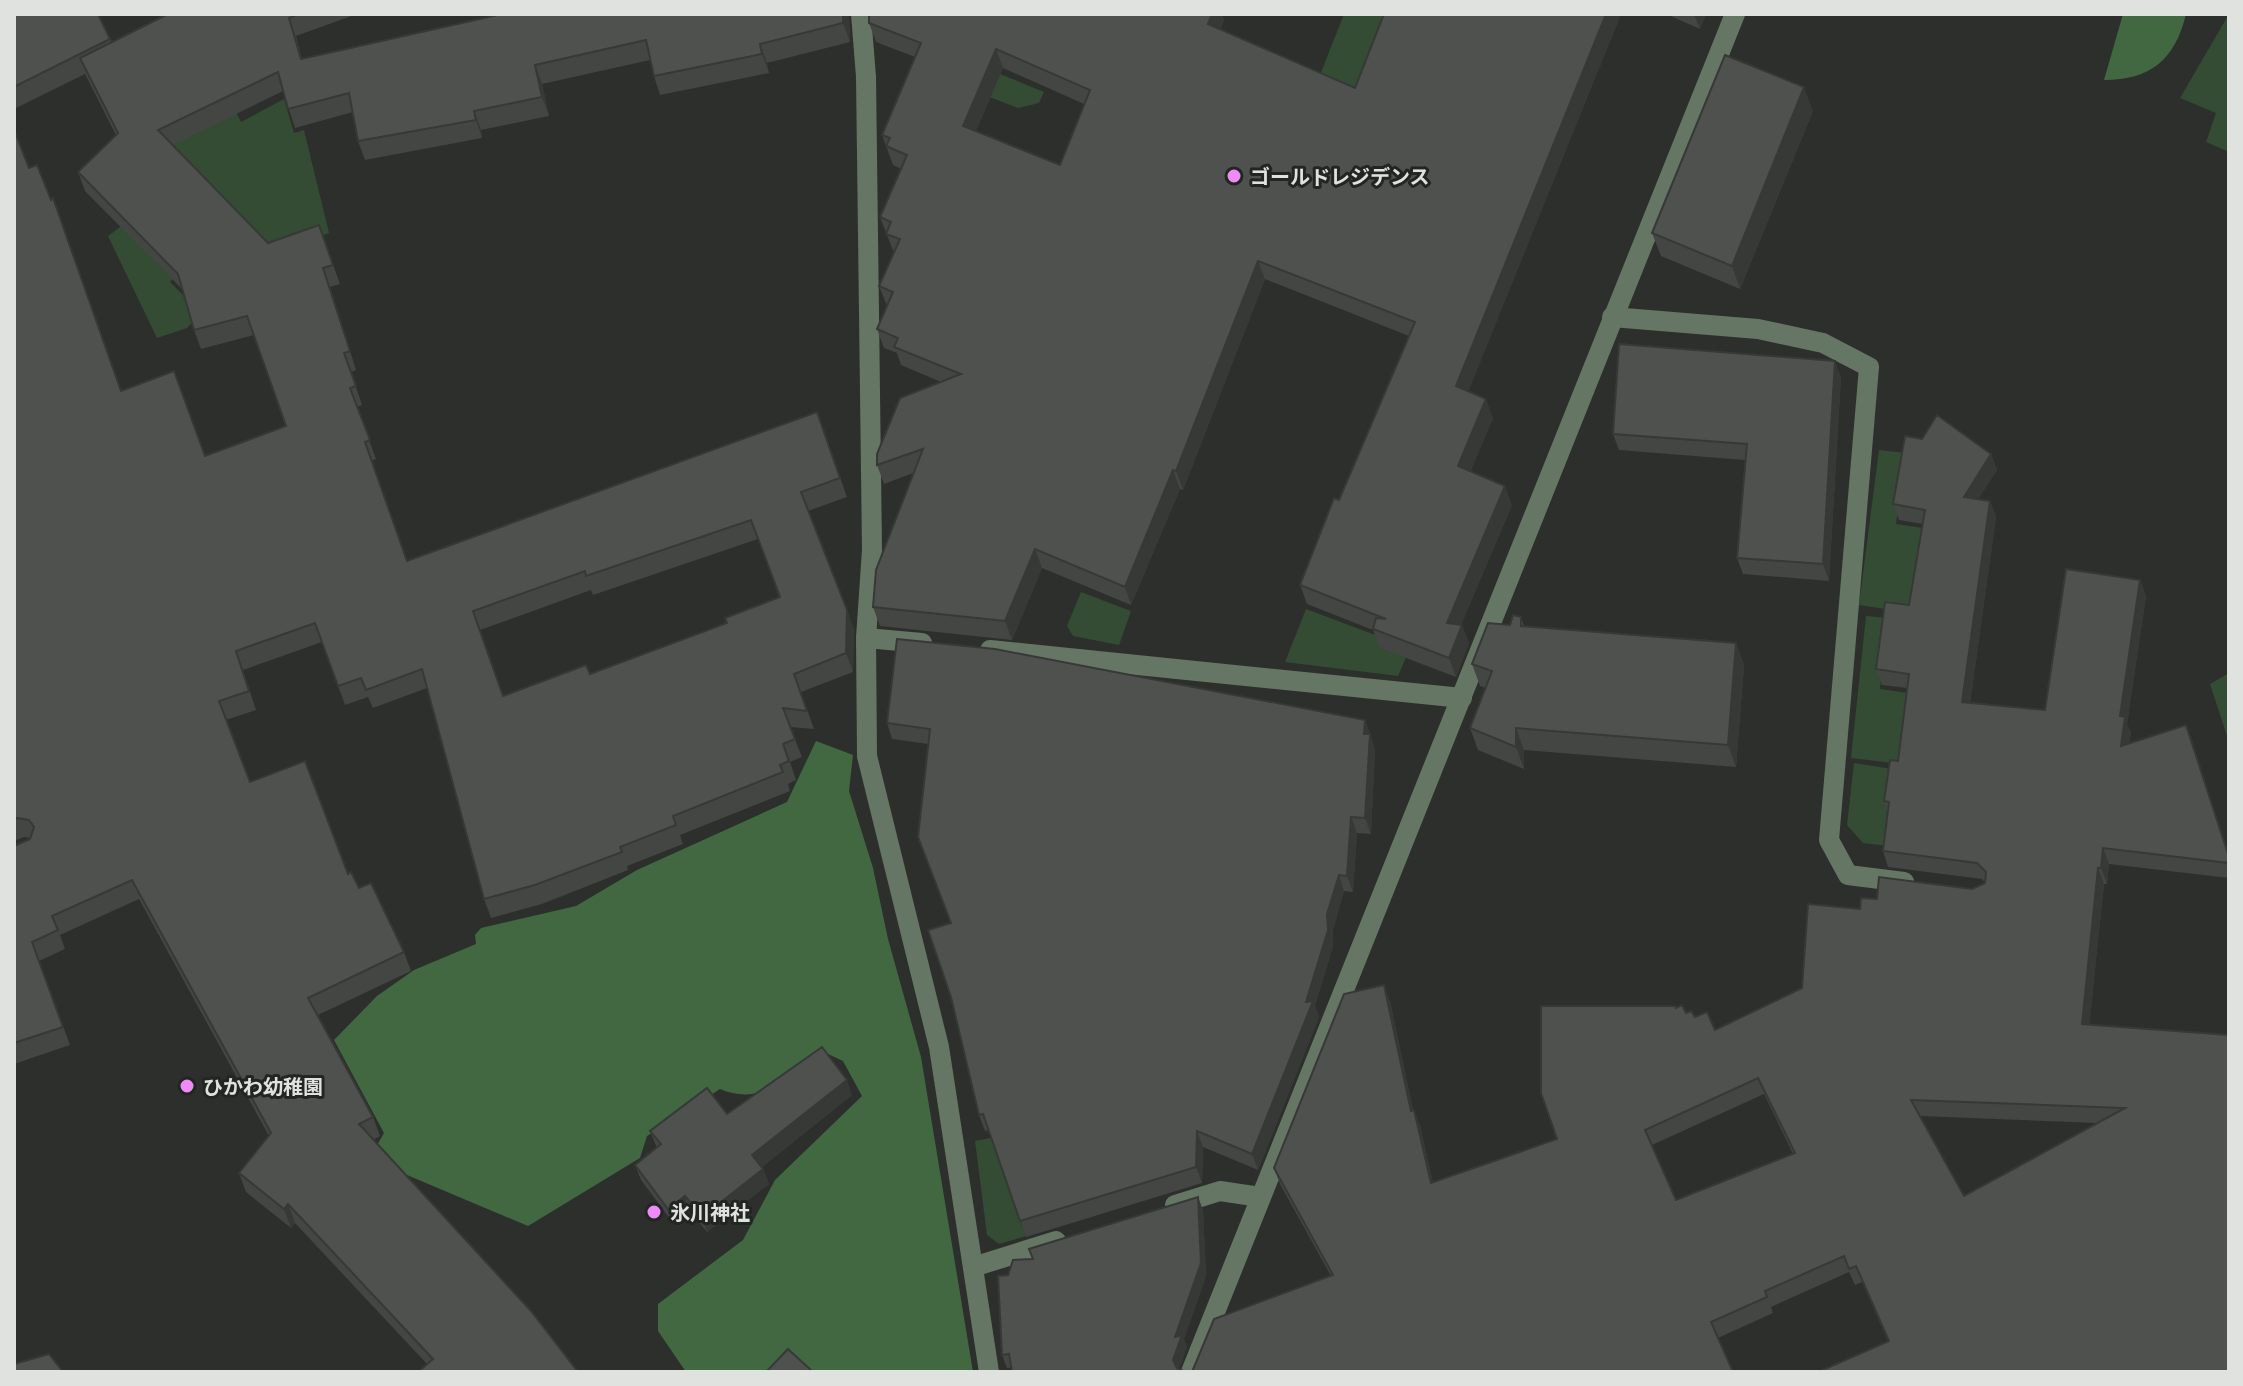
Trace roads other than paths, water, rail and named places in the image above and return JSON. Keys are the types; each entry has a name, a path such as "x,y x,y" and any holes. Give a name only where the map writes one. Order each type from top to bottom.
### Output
{"street":[{"path":"861,14 866,77 872,550 866,638 867,756 939,1047 989,1372"},
{"path":"1191,1372 1735,14"},
{"path":"1612,317 1758,329 1823,343 1869,367 1829,840 1848,875 1921,885"},
{"path":"866,638 945,646"},
{"path":"977,649 1462,698"},
{"path":"1162,1209 1220,1191 1260,1197"},
{"path":"973,1267 1075,1236"}],"place":[{"name":"ゴールドレジデンス","path":"1234,176"},
{"name":"ひかわ幼稚園","path":"187,1086"},
{"name":"氷川神社","path":"654,1212"}]}
